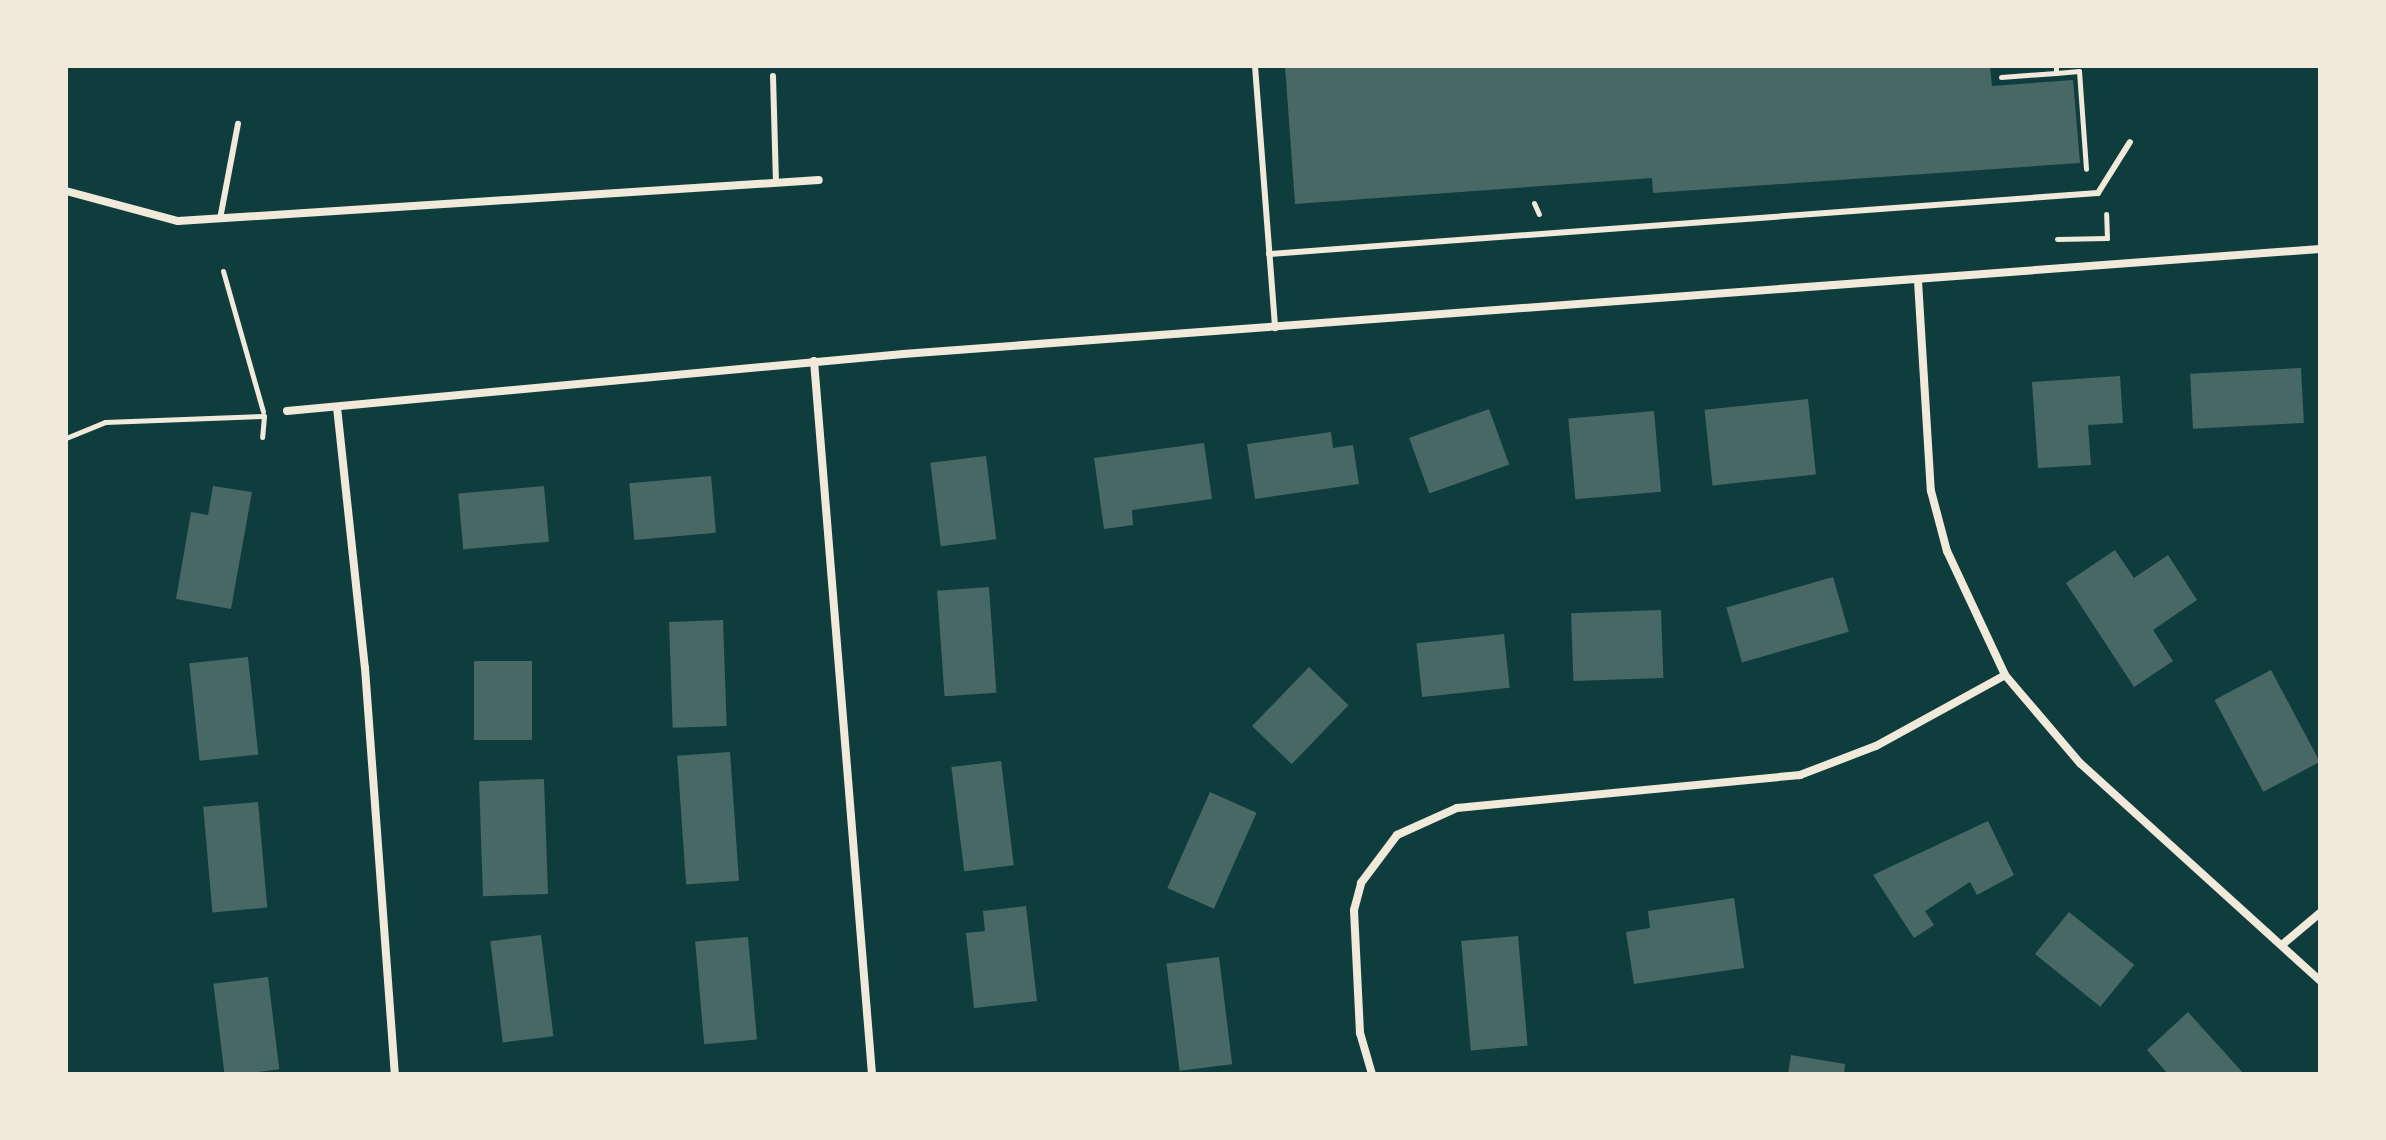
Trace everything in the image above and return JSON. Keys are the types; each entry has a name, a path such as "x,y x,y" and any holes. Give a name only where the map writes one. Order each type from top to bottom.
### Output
{"street":[{"path":"66,191 140,216 220,220 819,180"},
{"path":"287,411 814,361 2320,249"},
{"path":"1918,281 1931,491 1947,551 2005,675 2080,763 2283,944 2320,981"},
{"path":"814,361 872,1074"},
{"path":"337,407 395,1074"},
{"path":"1372,1074 1360,1033 1354,910 1361,883 1397,835 1457,808 1800,775 1876,746 2005,675"},
{"path":"2283,944 2320,913"}],"lane":[{"path":"1255,66 1275,328"},
{"path":"773,76 776,183"},
{"path":"220,220 238,124"},
{"path":"1269,254 2098,193 2130,142"}],"path":[{"path":"2001,77 2056,69 2079,71 2087,177 2098,193 2107,238 2057,239"},
{"path":"223,271 264,416 262,437"},
{"path":"66,438 105,422 264,416"}],"building":[{"path":"1285,66 1990,66 1992,86 2073,80 2080,163 1653,193 1652,178 1295,204"},
{"path":"2301,368 2304,423 2193,429 2190,374"},
{"path":"2120,376 2123,423 2088,425 2091,465 2038,468 2032,382"},
{"path":"1808,399 1816,475 1713,485 1705,410"},
{"path":"1489,409 1509,464 1429,494 1409,438"},
{"path":"1654,411 1661,492 1575,499 1568,418"},
{"path":"1331,432 1333,448 1353,445 1359,484 1255,499 1247,444"},
{"path":"1204,443 1212,499 1132,510 1133,525 1104,529 1094,458"},
{"path":"986,456 996,539 941,546 930,463"},
{"path":"711,476 716,533 634,540 629,483"},
{"path":"213,486 252,492 231,609 176,599 191,512 208,515"},
{"path":"544,486 549,542 463,549 458,493"},
{"path":"2115,550 2134,578 2168,555 2197,600 2153,630 2173,661 2134,687 2066,583"},
{"path":"1833,577 1849,632 1742,662 1726,608"},
{"path":"989,587 996,693 945,696 937,591"},
{"path":"1661,610 1663,678 1573,681 1571,613"},
{"path":"723,620 727,726 673,728 669,622"},
{"path":"1504,634 1510,688 1422,697 1416,643"},
{"path":"248,657 258,754 200,761 189,663"},
{"path":"474,661 532,661 532,740 474,740"},
{"path":"1309,667 1349,705 1292,764 1252,726"},
{"path":"2271,670 2320,762 2263,792 2214,700"},
{"path":"730,752 739,881 686,884 677,756"},
{"path":"1001,761 1014,865 964,871 951,767"},
{"path":"544,779 548,894 483,896 479,781"},
{"path":"1210,792 1257,813 1214,909 1167,888"},
{"path":"258,802 267,908 212,912 203,807"},
{"path":"1988,821 2014,875 1977,895 1970,882 1925,911 1934,925 1914,938 1873,875"},
{"path":"1734,898 1744,968 1634,984 1626,932 1650,928 1648,911"},
{"path":"1026,906 1037,1001 974,1008 966,933 985,931 983,911"},
{"path":"2069,912 2134,965 2100,1007 2035,954"},
{"path":"541,935 553,1036 503,1042 490,941"},
{"path":"1518,936 1528,1046 1471,1051 1461,941"},
{"path":"748,937 757,1040 704,1044 695,942"},
{"path":"1219,957 1232,1064 1180,1071 1166,963"},
{"path":"268,977 279,1069 224,1074 213,984"},
{"path":"2188,1012 2244,1074 2168,1074 2147,1050"},
{"path":"1791,1055 1845,1064 1844,1074 1788,1074"}]}
